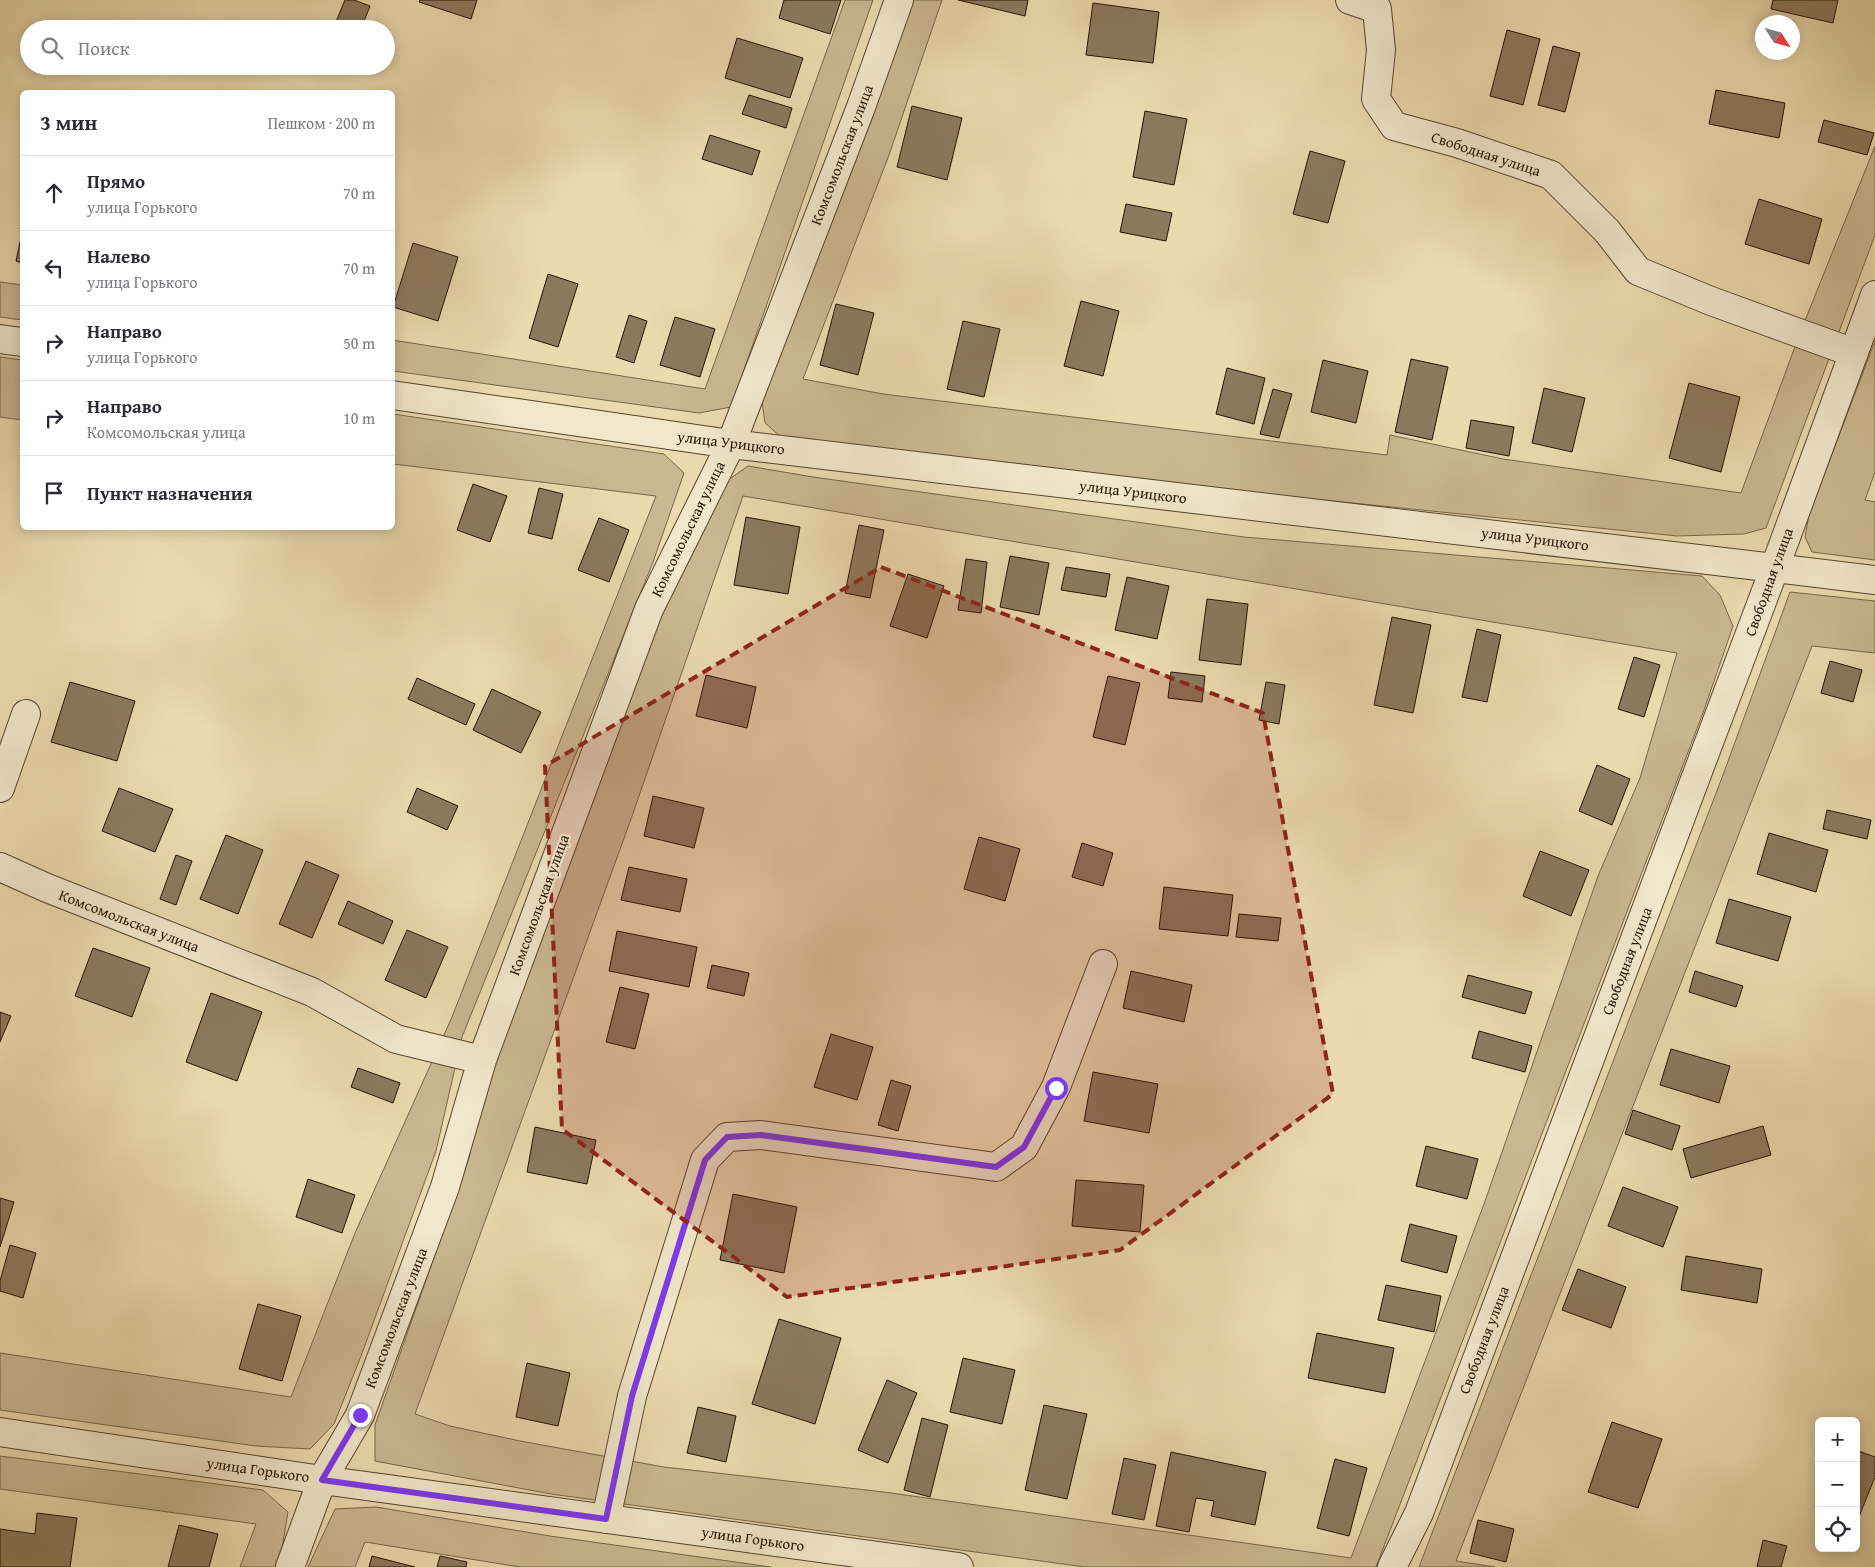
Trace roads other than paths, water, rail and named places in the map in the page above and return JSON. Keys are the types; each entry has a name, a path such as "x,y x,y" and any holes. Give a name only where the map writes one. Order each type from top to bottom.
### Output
{"street":[{"name":"Комсомольская улица","path":"290,1567 322,1480 363,1406 445,1187 482,1060 649,609 730,444 861,107 898,0"},
{"name":"Свободная улица","path":"1350,0 1378,9 1381,50 1376,99 1394,126 1457,143 1551,175 1607,232 1638,271 1711,301 1854,353"},
{"name":"Свободная улица","path":"1392,1567 1419,1513 1775,567 1875,295"},
{"path":"0,339 20,342"},
{"name":"улица Урицкого","path":"395,395 730,444 1875,580"},
{"path":"0,788 26,714"},
{"name":"Комсомольская улица","path":"0,867 47,888 312,992 396,1039 482,1060"},
{"path":"606,1519 632,1396 705,1160 727,1137 761,1135 996,1167 1024,1147 1056,1088 1103,964"},
{"name":"улица Горького","path":"0,1432 322,1480 959,1567"}]}
